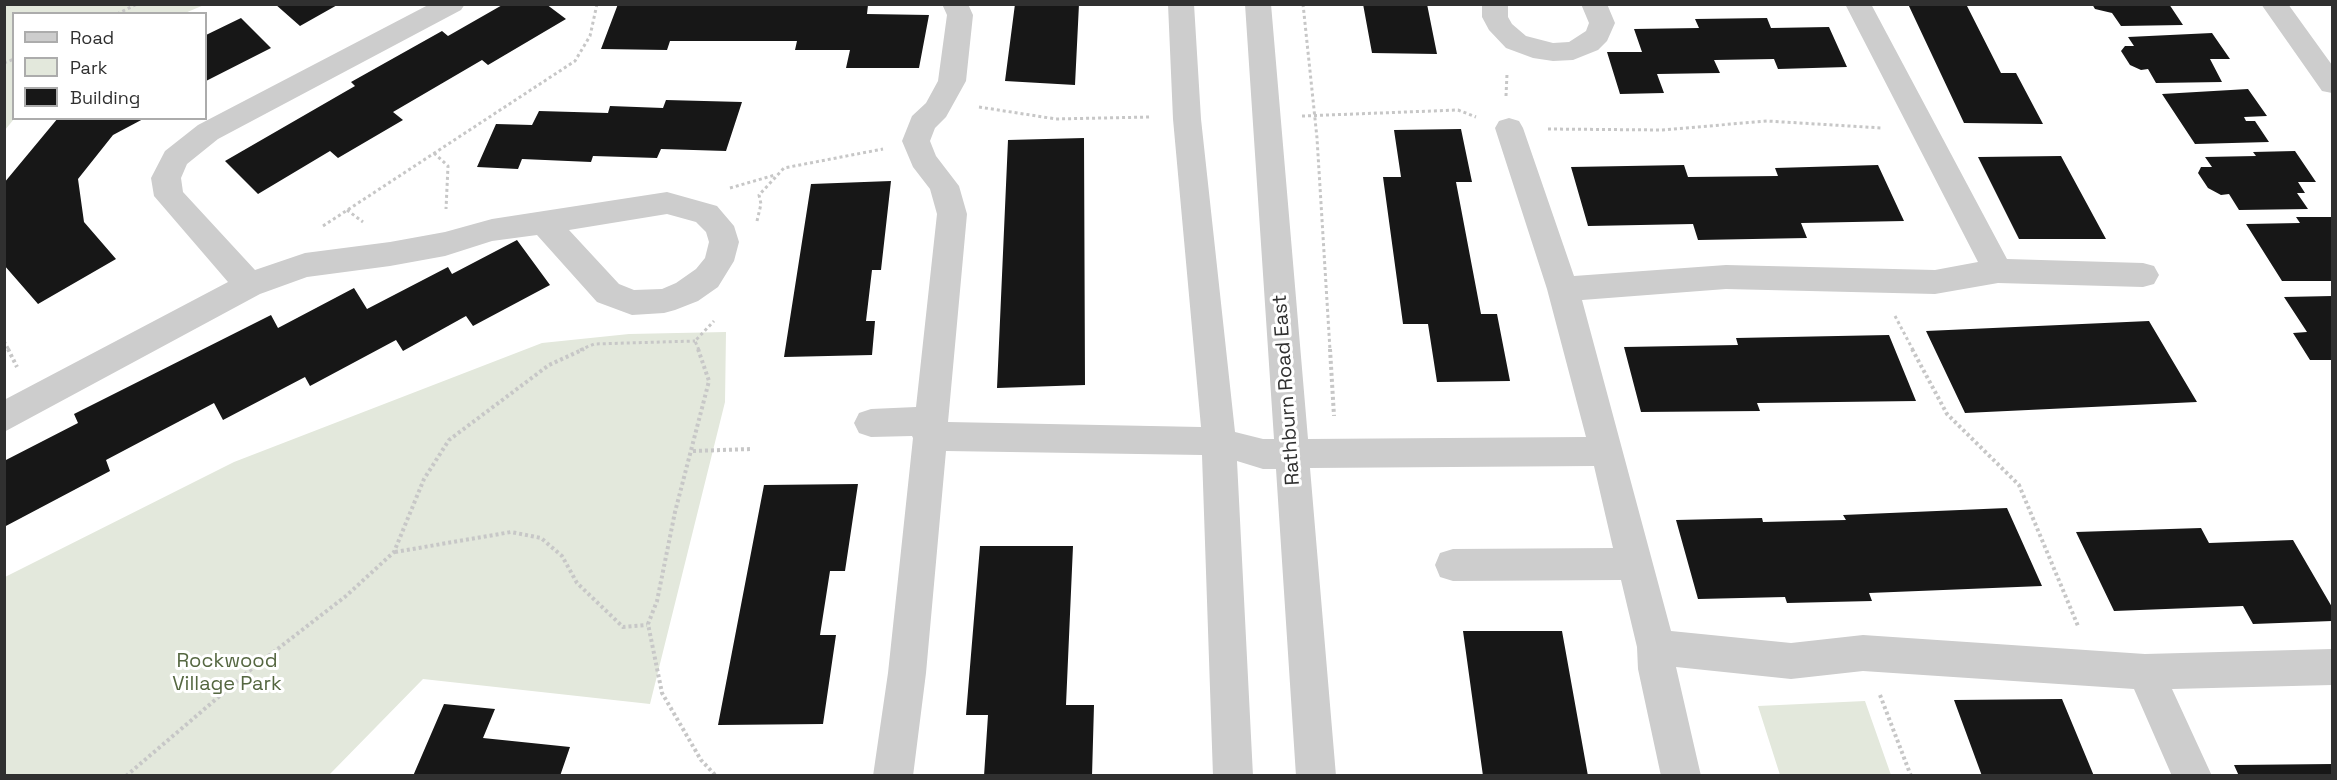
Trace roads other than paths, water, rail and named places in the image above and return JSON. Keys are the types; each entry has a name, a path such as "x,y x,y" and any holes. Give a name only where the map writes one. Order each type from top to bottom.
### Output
{"street":[{"path":"249,285 169,196 166,178 175,159 184,149 208,132 452,4"},
{"path":"893,776 908,673 952,214 944,186 923,160 916,143 922,123 944,98 952,81 960,15 955,4"},
{"path":"1181,4 1187,119 1219,442 1233,776"},
{"name":"Rathburn Road East","path":"1258,4 1269,118 1316,776"},
{"path":"1495,4 1495,17 1502,30 1516,42 1533,49 1553,52 1572,51 1588,44 1598,34 1602,23 1599,10 1594,4"},
{"path":"1858,4 1998,271"},
{"path":"2274,4 2332,84"},
{"path":"1509,128 1563,289 1607,451 1656,647 1657,669 1681,776"},
{"path":"4,418 33,399 249,285 305,265 390,254 460,240 492,230 651,204 678,205 698,209 713,220 722,234 723,252 707,278 687,292 664,301 632,303 608,293 544,223"},
{"path":"1563,289 1726,277 1935,282 1998,271 2143,275"},
{"path":"871,423 1219,442 1263,454 1607,451"},
{"path":"1453,565 1636,564"},
{"path":"1656,647 1791,661 1863,653 2145,672 2332,667"},
{"path":"2145,672 2192,776"}],"park label":[{"name":"Rockwood Village Park","path":"227,674"}]}
